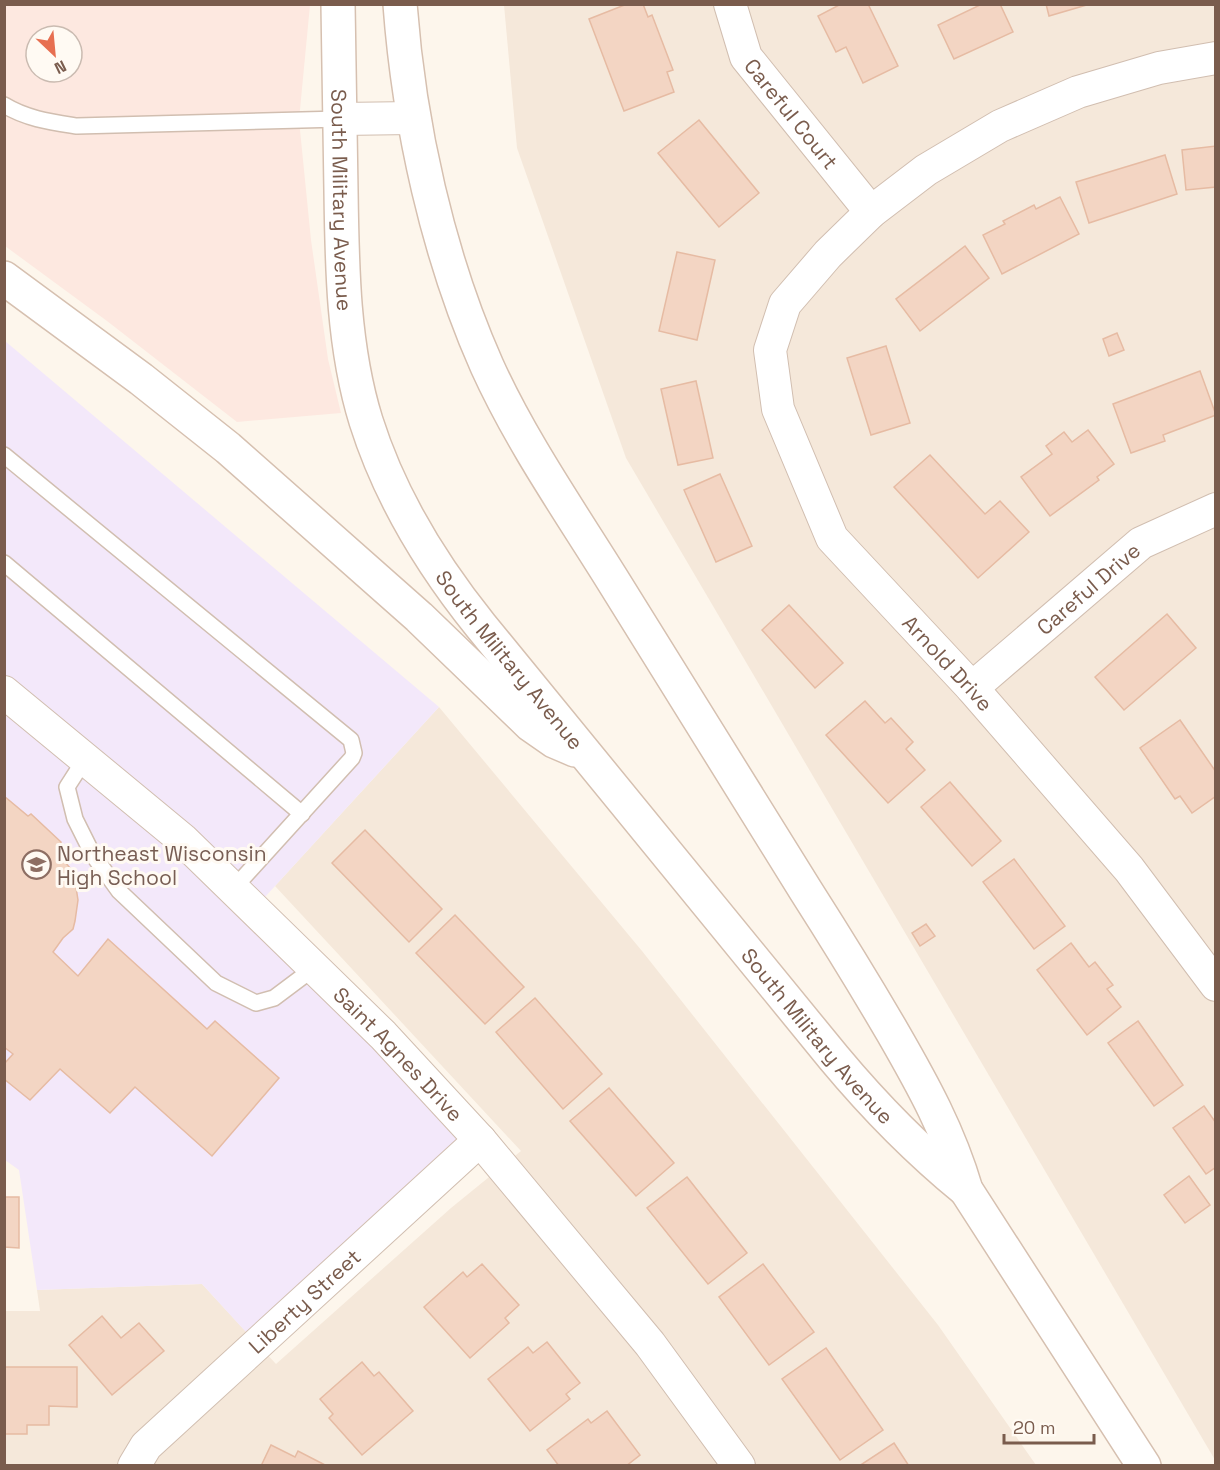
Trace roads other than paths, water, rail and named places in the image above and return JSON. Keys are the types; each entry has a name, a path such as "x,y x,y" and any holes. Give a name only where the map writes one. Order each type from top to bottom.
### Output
{"main road":[{"name":"South Military Avenue","path":"338,4 341,236 346,319 365,418 380,459 410,524 449,586 858,1086 919,1150 966,1190"},
{"name":"South Military Avenue","path":"400,4 405,66 413,118 433,203 459,293 480,349 505,403 558,493 870,994 937,1110 955,1153 966,1190 1144,1466"},
{"path":"4,278 141,379 236,456 411,610 531,725 554,741 587,754"}],"street":[{"name":"Careful Court","path":"730,4 746,57 871,212"},
{"path":"871,212 926,170 1000,126 1078,92 1159,68 1215,58"},
{"path":"340,119 413,118"},
{"name":"Arnold Drive","path":"871,212 828,254 785,304 770,350 778,409 832,538 972,688 1129,869 1215,985"},
{"name":"Careful Drive","path":"972,688 1141,543 1215,509"},
{"name":"Saint Agnes Drive","path":"4,692 182,839 383,1035 480,1140 650,1344 739,1466"},
{"name":"Liberty Street","path":"134,1466 146,1446 480,1140"}],"lane":[{"path":"4,105 16,112 39,119 77,126 340,119"},
{"path":"4,455 351,740 354,753 352,758 233,889"},
{"path":"4,563 302,813"},
{"path":"85,759 67,787 75,819 93,855 120,891 216,983 256,1003 274,998 314,968"}],"place":[{"name":"Northeast Wisconsin High School","path":"36,865"}]}
